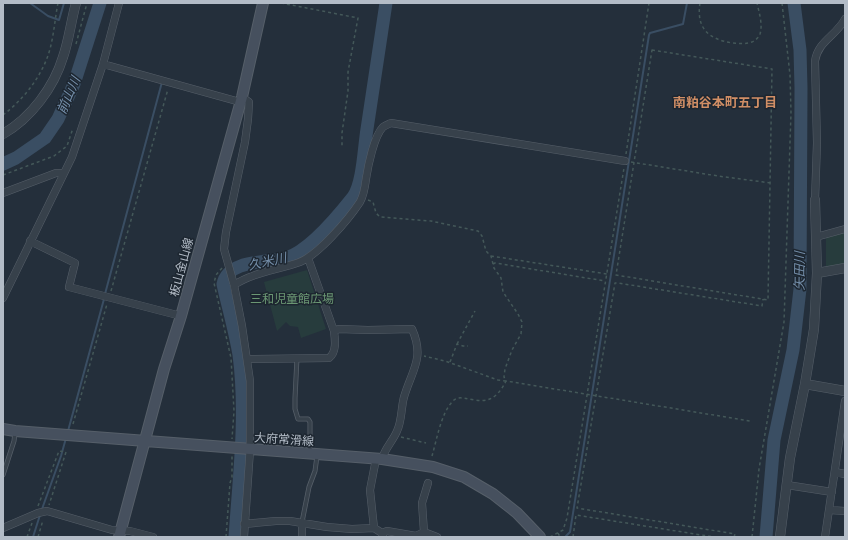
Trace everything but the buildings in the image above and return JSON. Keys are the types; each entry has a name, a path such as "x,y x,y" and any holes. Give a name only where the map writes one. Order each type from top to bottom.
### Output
{"main road":[{"name":"板山金山線","path":"120,534 146,442 164,369 181,316 241,99 263,3"},
{"name":"大府常滑線","path":"3,429 146,442 379,459 433,467 464,477 493,494 517,513 540,537"}],"street":[{"path":"4,131 28,114 48,89 57,74 63,57 76,3"},
{"path":"3,298 72,157 103,64 119,3"},
{"path":"780,537 794,435 805,384 814,329 817,273 815,200 817,143 814,61 819,47 839,28 845,19"},
{"path":"103,64 169,83 249,102 248,120 239,174 226,232 224,249 234,285 248,359 250,381 250,450 244,537"},
{"path":"234,285 244,278 255,274 300,262 317,251 348,218 362,199 368,164 373,149 382,128 392,123 625,161"},
{"path":"3,192 56,173 64,173"},
{"path":"816,237 845,228"},
{"path":"30,241 75,263 69,287 181,316"},
{"path":"248,359 329,358 331,356 335,340 334,331 308,258"},
{"path":"817,273 845,268"},
{"path":"334,331 339,329 412,329 416,337 418,354 417,364 401,399 404,417 379,459 370,490 374,528"},
{"path":"805,384 845,391"},
{"path":"825,537 835,472 843,433 845,401"},
{"path":"835,472 845,474"},
{"path":"424,532 422,503 428,483"},
{"path":"787,485 832,492"},
{"path":"829,510 845,511"},
{"path":"3,528 47,511 112,530 120,534 130,532 153,537"},
{"path":"244,524 276,521 302,522 342,528 374,528 383,535 387,531 416,536 424,532 437,537"},
{"path":"302,522 302,537"}],"lane":[{"path":"297,358 295,409 298,418 308,419 310,422 315,471 309,487 302,522"},
{"path":"3,475 14,441 15,431"}],"path":[{"path":"3,114 26,92 34,82 47,58 58,3"},
{"path":"281,3 358,18 348,72 348,91 342,133 342,147"},
{"path":"550,537 563,530 567,518 606,281 649,3"},
{"path":"700,3 699,16 708,34 719,41 742,44 749,44 759,35 761,28 757,3"},
{"path":"752,537 760,462 784,322 791,113 790,75 782,3"},
{"path":"652,50 772,69 768,300 616,275 634,162 652,50"},
{"path":"73,424 169,83"},
{"path":"3,175 54,156 63,150 67,146 75,124"},
{"path":"625,161 771,183"},
{"path":"362,199 373,202 376,213 380,217 431,220 478,231 482,236 486,251 491,256 493,264 501,278 503,292 518,314 522,325 521,334 512,350 505,369 504,377 506,381 502,389 491,398 480,401 459,398 453,401 442,420 432,456"},
{"path":"491,256 607,274"},
{"path":"226,537 230,482 232,476 234,411 233,372 228,342 214,283 216,275 224,265 228,263"},
{"path":"493,264 495,263 606,281"},
{"path":"734,537 735,534 577,508 615,283 762,306 763,299"},
{"path":"449,363 456,344 475,311"},
{"path":"456,344 468,346"},
{"path":"418,354 498,380 750,420"},
{"path":"394,436 426,443"},
{"path":"27,537 59,451 66,452 38,537"},
{"path":"573,537 576,515 714,537"},
{"path":"558,533 560,537"}],"green space":[{"path":"845,232 845,263 826,268 826,238"},
{"name":"三和児童館広場","path":"307,270 326,329 301,338 298,327 290,326 286,322 277,331 264,282"}],"waterway":[{"path":"30,3 48,16 59,20 64,3"},
{"name":"前山川","path":"3,164 16,158 45,138 58,119 74,84 100,3"},
{"name":"久米川","path":"235,537 242,446 241,378 239,355 223,284 226,276 232,270 240,266 286,258 304,248 322,232 353,197 359,183 363,165 386,3"},
{"path":"566,536 570,532 649,35 650,33 683,24 687,3"},
{"name":"矢田川","path":"766,537 774,440 793,350 800,289 801,88 800,50 794,3"},
{"path":"105,294 162,82"},
{"path":"68,431 104,299"},
{"path":"42,509 66,438"},
{"path":"33,537 40,515"}],"district":[{"name":"南粕谷本町五丁目","path":"725,102"}]}
